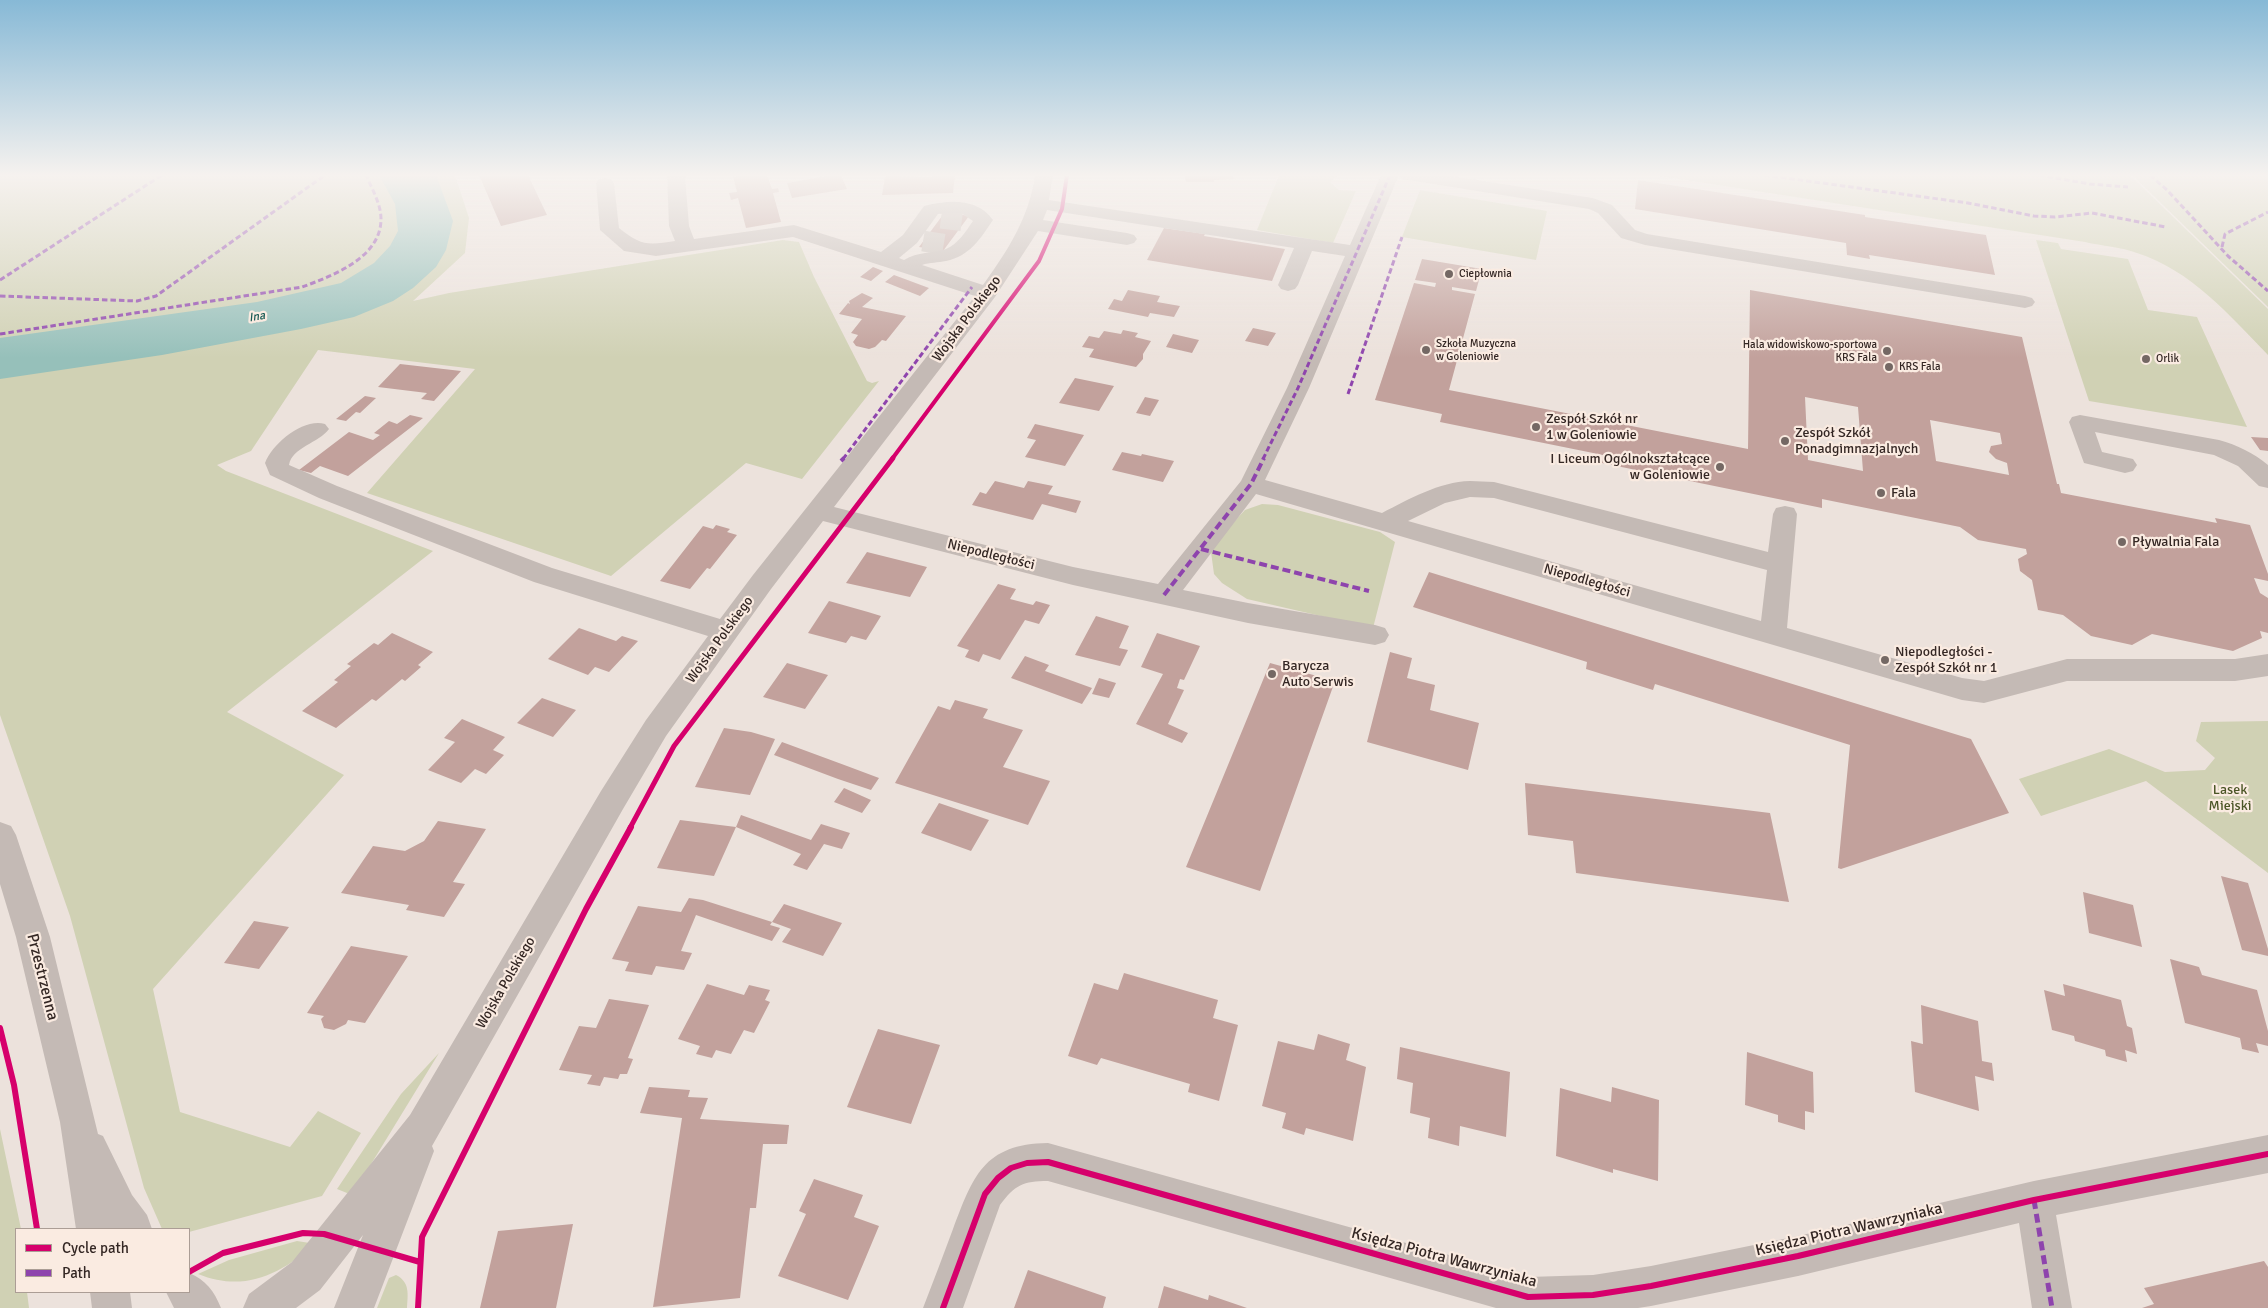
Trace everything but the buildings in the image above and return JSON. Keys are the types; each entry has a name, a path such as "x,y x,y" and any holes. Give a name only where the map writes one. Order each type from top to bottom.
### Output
{"street":[{"path":"617,236 630,247 656,250 758,236"},
{"path":"683,236 687,246"},
{"path":"810,236 988,293"},
{"path":"885,259 916,236"},
{"path":"908,266 918,259 955,253 963,236"},
{"name":"Wojska Polskiego","path":"263,1308 306,1276 423,1128 633,764 656,728 726,631 988,293 1026,236"},
{"path":"1108,236 1127,239"},
{"path":"1252,236 1358,252"},
{"path":"1164,595 1251,484 1298,388 1365,236"},
{"path":"1635,236 2025,302"},
{"path":"1288,285 1305,244"},
{"path":"2125,465 2092,458 2080,422 2219,448 2237,454 2250,462 2268,480"},
{"path":"317,429 281,454 277,460 278,469 328,492 543,575 726,631"},
{"name":"Niepodległości","path":"1251,484 1962,689 1984,692 2067,670 2235,670 2268,665"},
{"path":"1384,522 1424,503 1454,492 1470,489 1494,490 1780,564"},
{"name":"Niepodległości","path":"818,511 1073,576 1248,613 1374,636"},
{"path":"1773,634 1785,514"},
{"name":"Przestrzenna","path":"0,835 33,936 78,1122 95,1228"},
{"name":"Przestrzenna","path":"78,1122 118,1208 132,1228"},
{"name":"Wojska Polskiego","path":"354,1308 388,1225 423,1128"},
{"name":"Księdza Piotra Wawrzyniaka","path":"942,1308 985,1194 996,1178 1006,1170 1034,1162 1058,1165 1528,1302 1652,1286 1798,1256 2034,1200 2268,1154"},
{"path":"2034,1200 2052,1308"},
{"path":"110,1293 112,1308"},
{"path":"187,1293 201,1308"}],"green space":[{"path":"0,236 467,236 465,253 413,301 449,293 783,240 799,242 814,277 867,381 872,383 879,381 802,479 746,463 611,576 367,493 475,369 318,350 251,451 217,465 226,471 433,551 227,712 344,775 153,989 180,1112 290,1147 318,1111 361,1133 322,1196 190,1232 190,1228 162,1228 144,1188 70,916 0,715"},
{"path":"1292,236 1336,236 1333,243"},
{"path":"1402,236 1541,236 1536,260"},
{"path":"2047,236 2193,236 2268,309 2268,355 2224,310 2192,282 2175,271 2157,261 2131,251"},
{"path":"2195,236 2268,236 2268,307"},
{"name":"Orlik","path":"2036,240 2058,243 2061,249 2128,259 2148,310 2197,317 2247,427 2089,401"},
{"path":"1262,504 1278,505 1380,532 1395,542 1373,628 1247,599 1222,583 1214,574 1211,552 1217,540 1245,510"},
{"name":"Lasek Miejski","path":"2268,721 2268,873 2146,781 2041,816 2019,779 2109,749 2165,772 2205,770 2215,758 2196,741 2201,722"},
{"path":"439,1053 354,1192 347,1193 337,1189 401,1094"},
{"path":"0,1129 21,1228 15,1228 15,1293 27,1293 29,1308 0,1308"},
{"path":"297,1241 316,1244 289,1264 261,1277 231,1282 198,1274 229,1260"},
{"path":"396,1275 406,1285 408,1293 407,1308 377,1308 389,1278"}],"water":[{"name":"Ina","path":"395,236 449,236 446,250 436,267 413,288 393,301 354,317 162,355 0,379 0,338 257,302 341,283 374,263 390,246"}],"tunnel":[{"path":"923,241 947,245"}],"marked path":[{"path":"0,280 68,236"},
{"path":"0,296 137,301 156,296 240,236"},
{"path":"0,334 302,287 326,277 353,262 374,243 378,236"},
{"path":"1164,595 1251,484 1298,388 1364,236"},
{"path":"2210,236 2228,256 2268,291"},
{"path":"2222,247 2225,236"},
{"path":"1348,394 1402,237"},
{"path":"841,461 972,287"},
{"path":"1201,549 1369,591"},
{"path":"2034,1200 2052,1308"}],"cycle path":[{"path":"418,1308 422,1237 586,909 674,746 848,519 1039,261 1051,236"},
{"path":"0,1028 14,1085 37,1228"},
{"path":"943,1308 985,1194 991,1185 1004,1173 1011,1168 1027,1163 1048,1162 1528,1297 1593,1295 1651,1286 1798,1256 2034,1200 2268,1154"},
{"path":"190,1271 223,1253 303,1233 324,1234 420,1262"}],"place":[{"name":"Ciepłownia","path":"1449,274"},
{"name":"Szkoła Muzyczna w Goleniowie","path":"1426,350"},
{"name":"Hala widowiskowo-sportowa KRS Fala","path":"1887,351"},
{"name":"Orlik","path":"2146,359"},
{"name":"KRS Fala","path":"1889,367"},
{"name":"Zespół Szkół nr 1 w Goleniowie","path":"1536,427"},
{"name":"Zespół Szkół Ponadgimnazjalnych","path":"1785,441"},
{"name":"I Liceum Ogólnokształcące w Goleniowie","path":"1720,467"},
{"name":"Fala","path":"1881,493"},
{"name":"Pływalnia Fala","path":"2122,542"},
{"name":"Niepodległości - Zespół Szkół nr 1","path":"1885,660"},
{"name":"Barycza Auto Serwis","path":"1272,674"}]}
